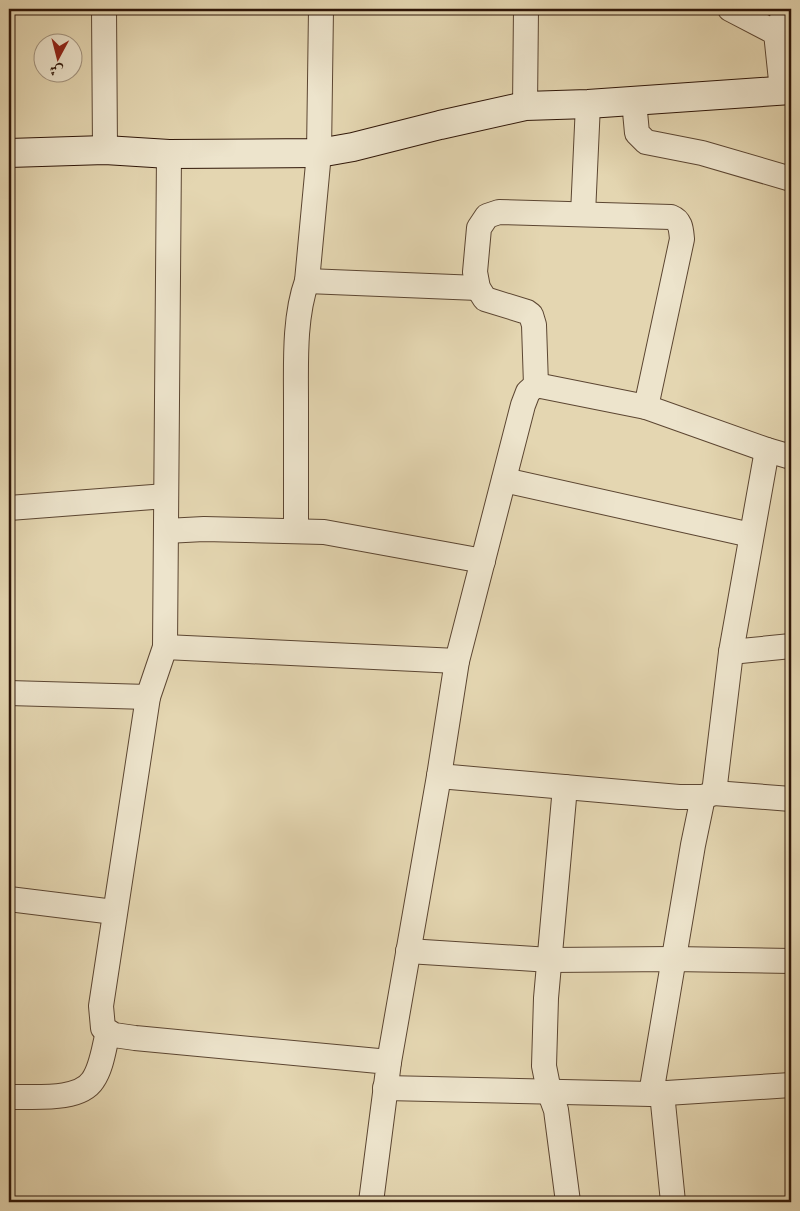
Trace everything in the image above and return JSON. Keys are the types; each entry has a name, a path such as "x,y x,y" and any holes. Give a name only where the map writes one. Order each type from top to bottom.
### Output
{"street":[{"path":"104,9 105,150"},
{"path":"296,531 296,360 303,293 307,280 319,153 321,9"},
{"path":"525,106 526,9"},
{"path":"730,9 776,33"},
{"path":"9,153 105,150 169,154 319,153 353,147 525,106 588,104 787,90 776,33 786,9"},
{"path":"634,101 637,133 646,142 702,153 791,179"},
{"path":"583,214 588,104"},
{"path":"169,154 165,647 148,697 101,1006 103,1028 108,1032 135,1038 389,1062"},
{"path":"371,1202 389,1062 457,661 526,397 536,385 534,325 531,315 527,312 485,299 478,288 475,272 479,228 488,216 499,212 583,214 671,217 678,221 681,226 682,239 646,407"},
{"path":"307,280 478,288"},
{"path":"536,385 646,407 791,457"},
{"path":"673,1202 656,1093 673,959 693,845 708,795 767,450"},
{"path":"504,480 751,535"},
{"path":"9,508 166,496"},
{"path":"166,531 204,529 324,532 483,561"},
{"path":"732,652 791,646"},
{"path":"165,647 457,661"},
{"path":"9,693 148,697"},
{"path":"439,776 679,797 708,795 791,799"},
{"path":"565,787 546,998 544,1066 549,1091 556,1110 564,1159 568,1202"},
{"path":"9,899 114,912"},
{"path":"408,951 550,960 673,959 791,961"},
{"path":"9,1097 64,1096 83,1090 93,1080 97,1071 108,1032"},
{"path":"385,1088 656,1093 791,1085"}]}
